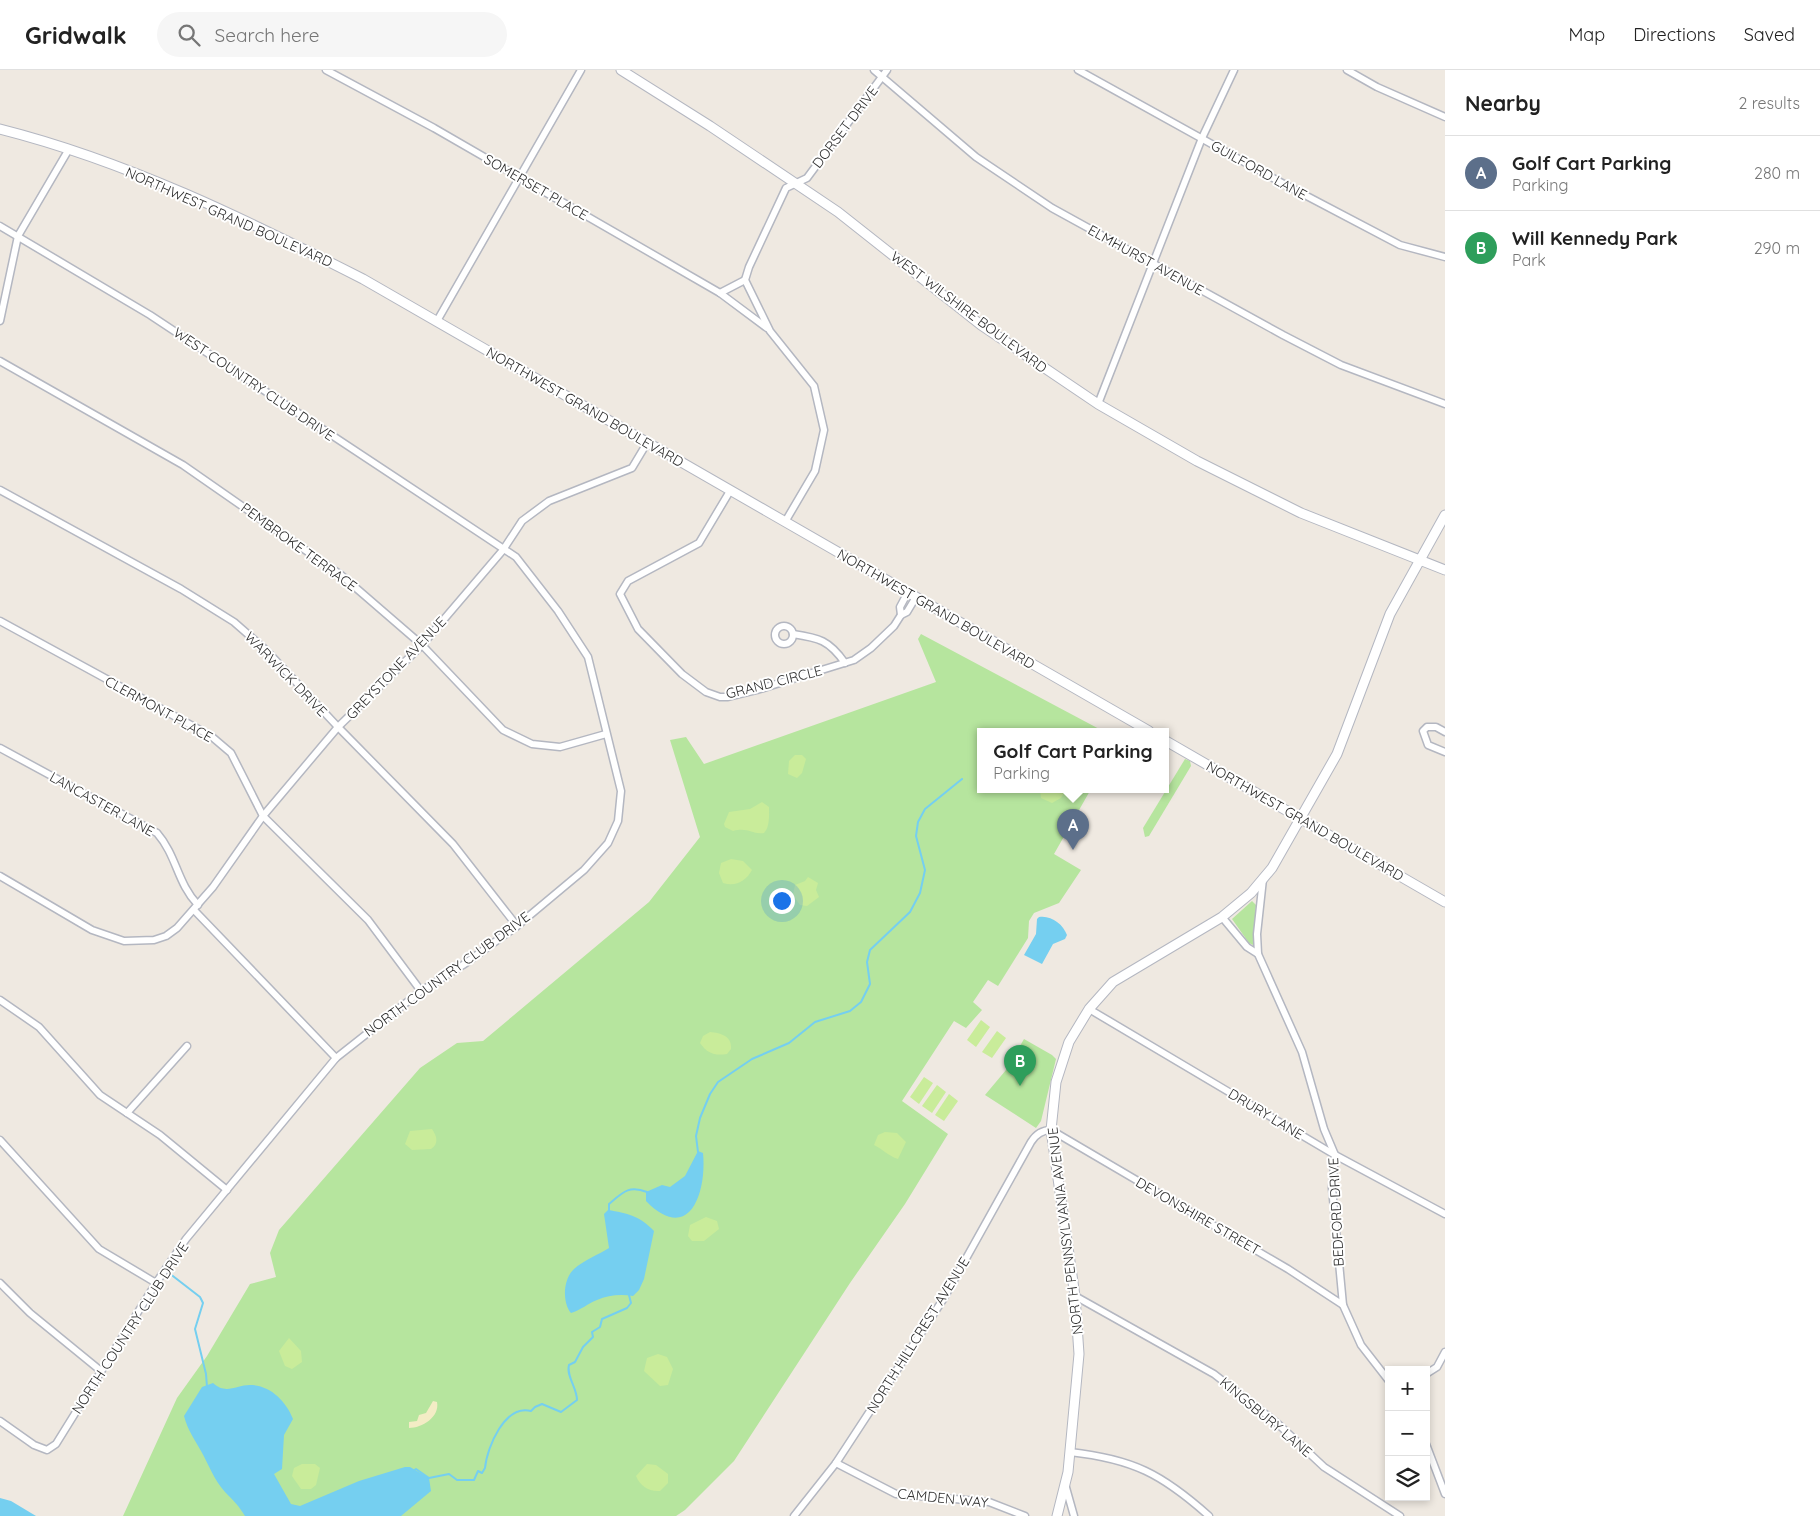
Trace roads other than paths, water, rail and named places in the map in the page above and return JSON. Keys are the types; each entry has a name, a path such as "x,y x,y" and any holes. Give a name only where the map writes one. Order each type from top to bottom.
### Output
{"street":[{"name":"SOMERSET PLACE","path":"326,70 520,177 720,292 742,307 770,331"},
{"path":"438,321 581,70"},
{"name":"WEST WILSHIRE BOULEVARD","path":"621,70 795,182 838,212 981,325 1098,404 1197,461 1301,513 1445,570"},
{"name":"ELMHURST AVENUE","path":"874,70 976,157 1052,208 1341,364 1445,404"},
{"name":"DORSET DRIVE","path":"745,280 749,267 786,188 795,182 807,178 887,70"},
{"name":"GUILFORD LANE","path":"1078,70 1400,245 1445,257"},
{"path":"1098,404 1202,138 1234,70"},
{"path":"1347,70 1377,87 1445,117"},
{"name":"NORTHWEST GRAND BOULEVARD","path":"0,129 69,149 124,169 258,226 363,279 1144,728"},
{"path":"0,321 18,236 69,149"},
{"name":"WEST COUNTRY CLUB DRIVE","path":"0,226 150,315 504,550"},
{"path":"720,292 745,280 770,331 814,386 824,430 814,471 784,522"},
{"name":"PEMBROKE TERRACE","path":"0,361 183,465 341,575 422,645 503,730 532,744 560,747 606,734"},
{"name":"GREYSTONE AVENUE","path":"0,876 92,930 124,941 154,940 166,936 177,928 196,907 263,816 338,728 422,645 504,550 522,520 549,501 632,468 647,443"},
{"name":"WARWICK DRIVE","path":"0,490 181,589 234,622 268,651 338,728 453,844 516,926"},
{"name":"GRAND CIRCLE","path":"730,491 699,543 628,581 620,594 638,628 682,674 706,692 728,697 854,660 871,648 894,626 901,615 907,612 916,597"},
{"name":"NORTH PENNSYLVANIA AVENUE","path":"1056,1516 1066,1484 1079,1354 1075,1296 1052,1130 1053,1098 1060,1069 1075,1029 1109,986 1125,974 1222,917 1250,894 1263,880 1301,819 1337,754 1390,614 1445,515"},
{"name":"NORTH COUNTRY CLUB DRIVE","path":"0,1421 34,1445 48,1450 56,1444 156,1283 186,1239 336,1058 421,991 463,965 516,926 584,870 608,843 618,820 620,791 588,657 552,604 516,558 504,550"},
{"name":"GRAND CIRCLE","path":"901,615 900,607 908,592"},
{"name":"CLERMONT PLACE","path":"0,621 211,736 231,753 263,816 368,920 421,991"},
{"path":"793,634 816,637 837,652 845,663"},
{"path":"1445,732 1436,727 1427,727 1423,732 1428,745 1445,752"},
{"name":"NORTHWEST GRAND BOULEVARD","path":"1169,743 1445,902"},
{"name":"LANCASTER LANE","path":"0,748 157,833 172,853 188,895 196,907 336,1058"},
{"name":"BEDFORD DRIVE","path":"1263,880 1258,954 1302,1052 1324,1129 1334,1155 1333,1198 1343,1305 1361,1345 1385,1376"},
{"name":"BEDFORD DRIVE","path":"1222,917 1247,947 1258,954"},
{"path":"0,1000 39,1027 100,1095 160,1135 227,1190"},
{"name":"DRURY LANE","path":"1089,1009 1334,1155 1445,1214"},
{"path":"127,1113 187,1046"},
{"name":"NORTH HILLCREST AVENUE","path":"794,1516 836,1463 944,1298 1034,1136 1044,1130 1052,1130"},
{"name":"DEVONSHIRE STREET","path":"1052,1130 1288,1269 1343,1305"},
{"path":"0,1140 93,1243 107,1254 156,1283"},
{"path":"0,1283 30,1313 102,1371"},
{"name":"KINGSBURY LANE","path":"1075,1296 1214,1374 1277,1423 1324,1467 1400,1516"},
{"path":"1430,1371 1437,1367 1445,1352"},
{"path":"1070,1452 1108,1457 1141,1468 1182,1493 1208,1516"},
{"path":"1430,1455 1445,1494"},
{"name":"CAMDEN WAY","path":"836,1463 896,1494 989,1502 1025,1516"},
{"path":"1066,1484 1074,1516"}],"water":[{"path":"1039,917 1048,917 1056,921 1063,927 1067,935 1065,939 1053,944 1042,964 1024,955 1036,934 1037,919"},
{"path":"698,1151 703,1153 702,1184 692,1208 684,1216 674,1218 661,1213 646,1201 646,1192 662,1185 670,1187 685,1176"},
{"path":"608,1210 633,1216 644,1222 654,1231 644,1279 639,1290 633,1296 619,1295 606,1297 571,1313 566,1303 566,1284 570,1273 574,1269 609,1248 604,1214"},
{"path":"213,1383 218,1387 227,1389 245,1385 264,1388 282,1400 290,1412 293,1419 284,1435 282,1469 274,1474 291,1504 300,1506 359,1481 405,1467 410,1467 429,1478 431,1491 401,1516 245,1516 218,1482 189,1430 184,1416 202,1387"},
{"path":"0,1498 11,1501 36,1516 0,1516"}],"waterway":[{"path":"698,1152 696,1136 700,1118 710,1094 718,1082 752,1059 789,1043 815,1022 850,1011 861,1002 870,984 867,962 870,950 910,912 920,893 925,870 916,836 918,822 925,809 962,779"},
{"path":"609,1212 609,1204 626,1191 635,1189 647,1192"},
{"path":"169,1273 200,1297 203,1303 195,1329 206,1374 207,1387"},
{"path":"413,1471 416,1469 429,1478 449,1474 457,1480 474,1480 478,1471 482,1473 485,1468 489,1449 499,1429 513,1414 531,1411 542,1404 561,1412 577,1400 568,1369 569,1365 575,1362 583,1347 593,1337 592,1332 600,1327 602,1319 627,1308 631,1303 629,1295"}],"place":[{"name":"Golf Cart Parking","path":"1073,850"},
{"name":"Will Kennedy Park","path":"1020,1086"}]}
